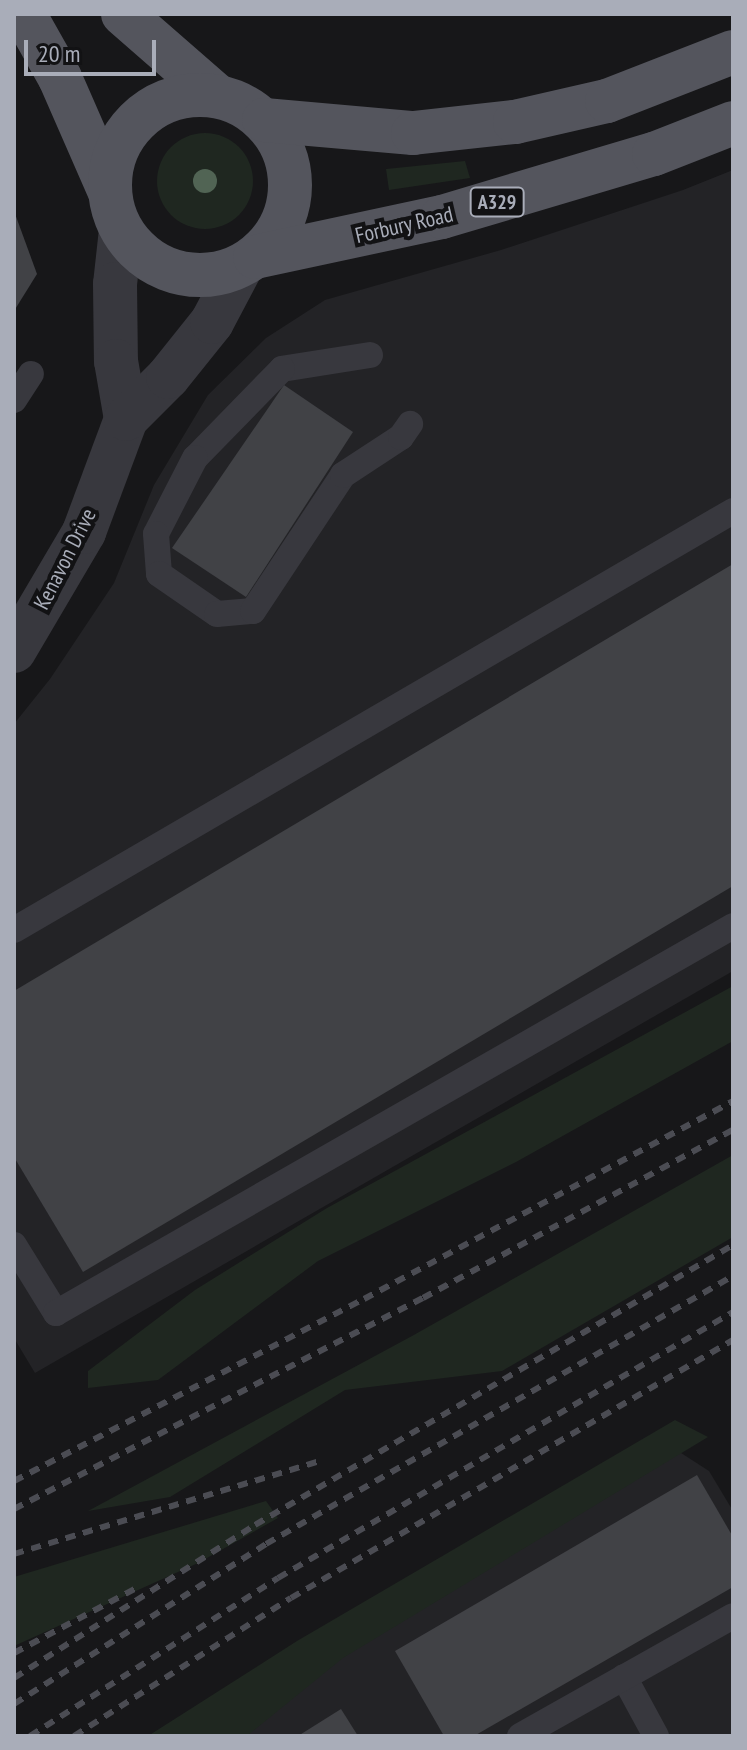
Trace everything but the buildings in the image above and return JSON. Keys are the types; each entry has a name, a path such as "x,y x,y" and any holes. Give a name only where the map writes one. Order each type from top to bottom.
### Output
{"main road":[{"path":"24,14 60,78 115,210 136,250 166,269 192,275 218,274 248,261 273,239 285,218 291,194 289,169 281,143 264,120 242,104 216,95 193,94 170,99 136,121 116,153 115,210"},
{"path":"123,14 216,95"},
{"path":"264,120 413,133 515,122 607,101 733,52"},
{"name":"Forbury Road","path":"248,261 442,217 654,154 733,123"}],"street":[{"path":"115,210 116,361 126,419"},
{"name":"Kenavon Drive","path":"14,651 84,532 126,419 168,377 212,322 248,261"}],"lane":[{"path":"370,355 282,369 195,458 156,534 159,574 217,614 253,611 343,475 401,437 410,424"},
{"path":"14,400 31,374"},
{"path":"14,930 733,511"},
{"path":"14,1245 56,1313 733,926"},
{"path":"532,1733 624,1677 732,1619"},
{"path":"624,1677 656,1736"}],"shaded area":[{"path":"205,133 223,137 239,147 249,163 253,181 249,199 239,215 223,225 205,229 187,225 171,215 161,199 157,181 161,163 171,147 187,137"},
{"path":"465,161 470,178 389,190 386,169"},
{"path":"733,170 733,971 35,1373 14,1338 14,724 50,679 114,583 154,485 208,395 266,338 325,300 501,250 683,190"},
{"path":"733,986 733,1041 516,1162 318,1261 158,1380 88,1388 88,1371 195,1290 327,1208"},
{"path":"733,1155 733,1237 502,1371 345,1390 170,1497 88,1511 412,1336"},
{"path":"675,1420 708,1437 343,1658 247,1736 148,1736 297,1641"},
{"path":"678,1451 709,1471 733,1511 733,1736 225,1736 334,1643"},
{"path":"266,1501 278,1518 198,1563 14,1646 14,1577"}],"railway":[{"path":"14,1481 364,1299 733,1101"},
{"path":"14,1509 423,1298 733,1130"},
{"path":"14,1678 255,1525 733,1245"},
{"path":"14,1704 266,1544 733,1276"},
{"path":"30,1736 278,1578 733,1312"},
{"path":"74,1736 291,1598 733,1340"},
{"path":"14,1554 320,1461"},
{"path":"14,1653 138,1587"}]}
